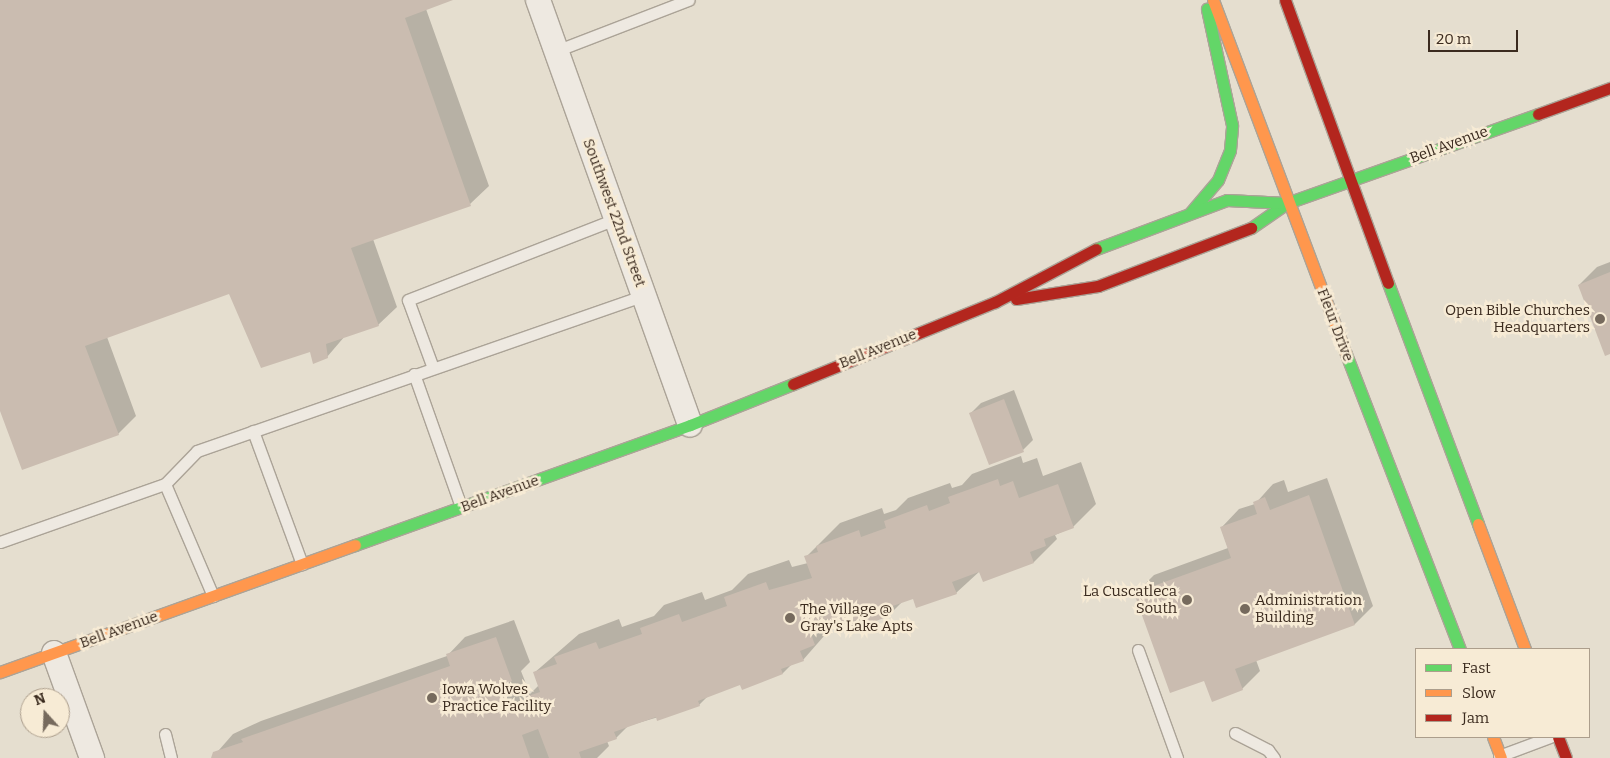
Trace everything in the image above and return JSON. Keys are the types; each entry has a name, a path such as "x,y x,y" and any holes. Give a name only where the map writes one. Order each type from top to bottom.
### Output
{"main road":[{"path":"1188,215 1218,180 1230,150 1232,125 1205,0"},
{"name":"Fleur Drive","path":"1213,0 1287,203 1460,648"},
{"path":"1285,0 1525,648"},
{"name":"Bell Avenue","path":"995,302 1098,286 1244,234 1287,203 1610,88"},
{"name":"Bell Avenue","path":"0,672 690,425 995,302 1094,250 1227,200 1287,203"},
{"path":"1493,738 1498,757"},
{"path":"1558,738 1566,758"}],"street":[{"name":"Southwest 22nd Street","path":"538,0 690,425"},
{"path":"54,653 92,758"}],"lane":[{"path":"556,50 688,0"},
{"path":"433,368 408,300 616,219"},
{"path":"0,542 166,484 197,451 644,295"},
{"path":"414,374 461,508"},
{"path":"253,431 302,564"},
{"path":"166,484 214,596"},
{"path":"1138,650 1177,758"},
{"path":"1235,733 1268,750 1274,758"},
{"path":"165,734 171,758"},
{"path":"1498,757 1547,738"}],"building":[{"path":"0,0 453,0 405,18 471,206 351,248 379,326 326,344 328,358 313,364 310,352 261,368 229,294 85,346 119,435 22,470 0,411"},
{"name":"Open Bible Churches Headquarters","path":"1610,272 1610,354 1605,356 1578,285"},
{"path":"1004,399 1024,452 989,465 969,413"},
{"name":"The Village @ Gray's Lake Apts","path":"998,479 1000,486 1013,481 1019,498 1058,484 1074,528 1044,539 1046,546 1030,552 1034,563 983,582 979,572 952,582 957,594 916,608 913,599 887,608 889,616 850,631 848,624 831,630 827,619 808,626 815,645 800,651 804,661 781,669 783,674 742,690 740,685 698,701 700,706 657,721 656,717 614,732 617,739 579,752 581,758 549,758 538,729 522,735 530,758 211,758 213,752 243,742 241,739 450,666 446,654 496,637 512,681 502,685 512,711 528,703 525,697 540,692 533,672 557,664 554,657 596,642 599,649 642,634 640,628 679,614 682,622 727,606 724,597 766,582 769,590 812,578 804,556 818,552 816,546 859,530 861,537 886,528 884,521 927,505 929,511 950,503 948,497"},
{"name":"Administration Building","path":"1309,495 1355,625 1235,669 1243,690 1212,702 1204,681 1170,693 1134,593 1231,558 1220,527 1257,514 1253,502 1265,497 1270,510"}],"traffic: fast":[{"path":"1190,213 1218,180 1230,150 1232,125 1207,9"},
{"path":"1251,228 1287,203 1538,114"},
{"path":"1096,249 1227,200 1287,203"},
{"path":"1388,283 1478,524"},
{"path":"1346,354 1460,648"},
{"path":"355,545 690,425 793,384"}],"traffic: slow":[{"path":"1213,0 1346,354"},
{"path":"1478,524 1525,648"},
{"path":"0,672 355,545"},
{"path":"1493,738 1501,758"}],"traffic: jam":[{"path":"1285,0 1388,283"},
{"path":"1538,114 1610,88"},
{"path":"1016,299 1098,286 1251,228"},
{"path":"793,384 995,302 1096,249"},
{"path":"1558,738 1566,758"}],"place":[{"name":"Open Bible Churches Headquarters","path":"1600,319"},
{"name":"La Cuscatleca South","path":"1187,600"},
{"name":"Administration Building","path":"1245,609"},
{"name":"The Village @ Gray's Lake Apts","path":"790,618"},
{"name":"Iowa Wolves Practice Facility","path":"432,698"}]}
